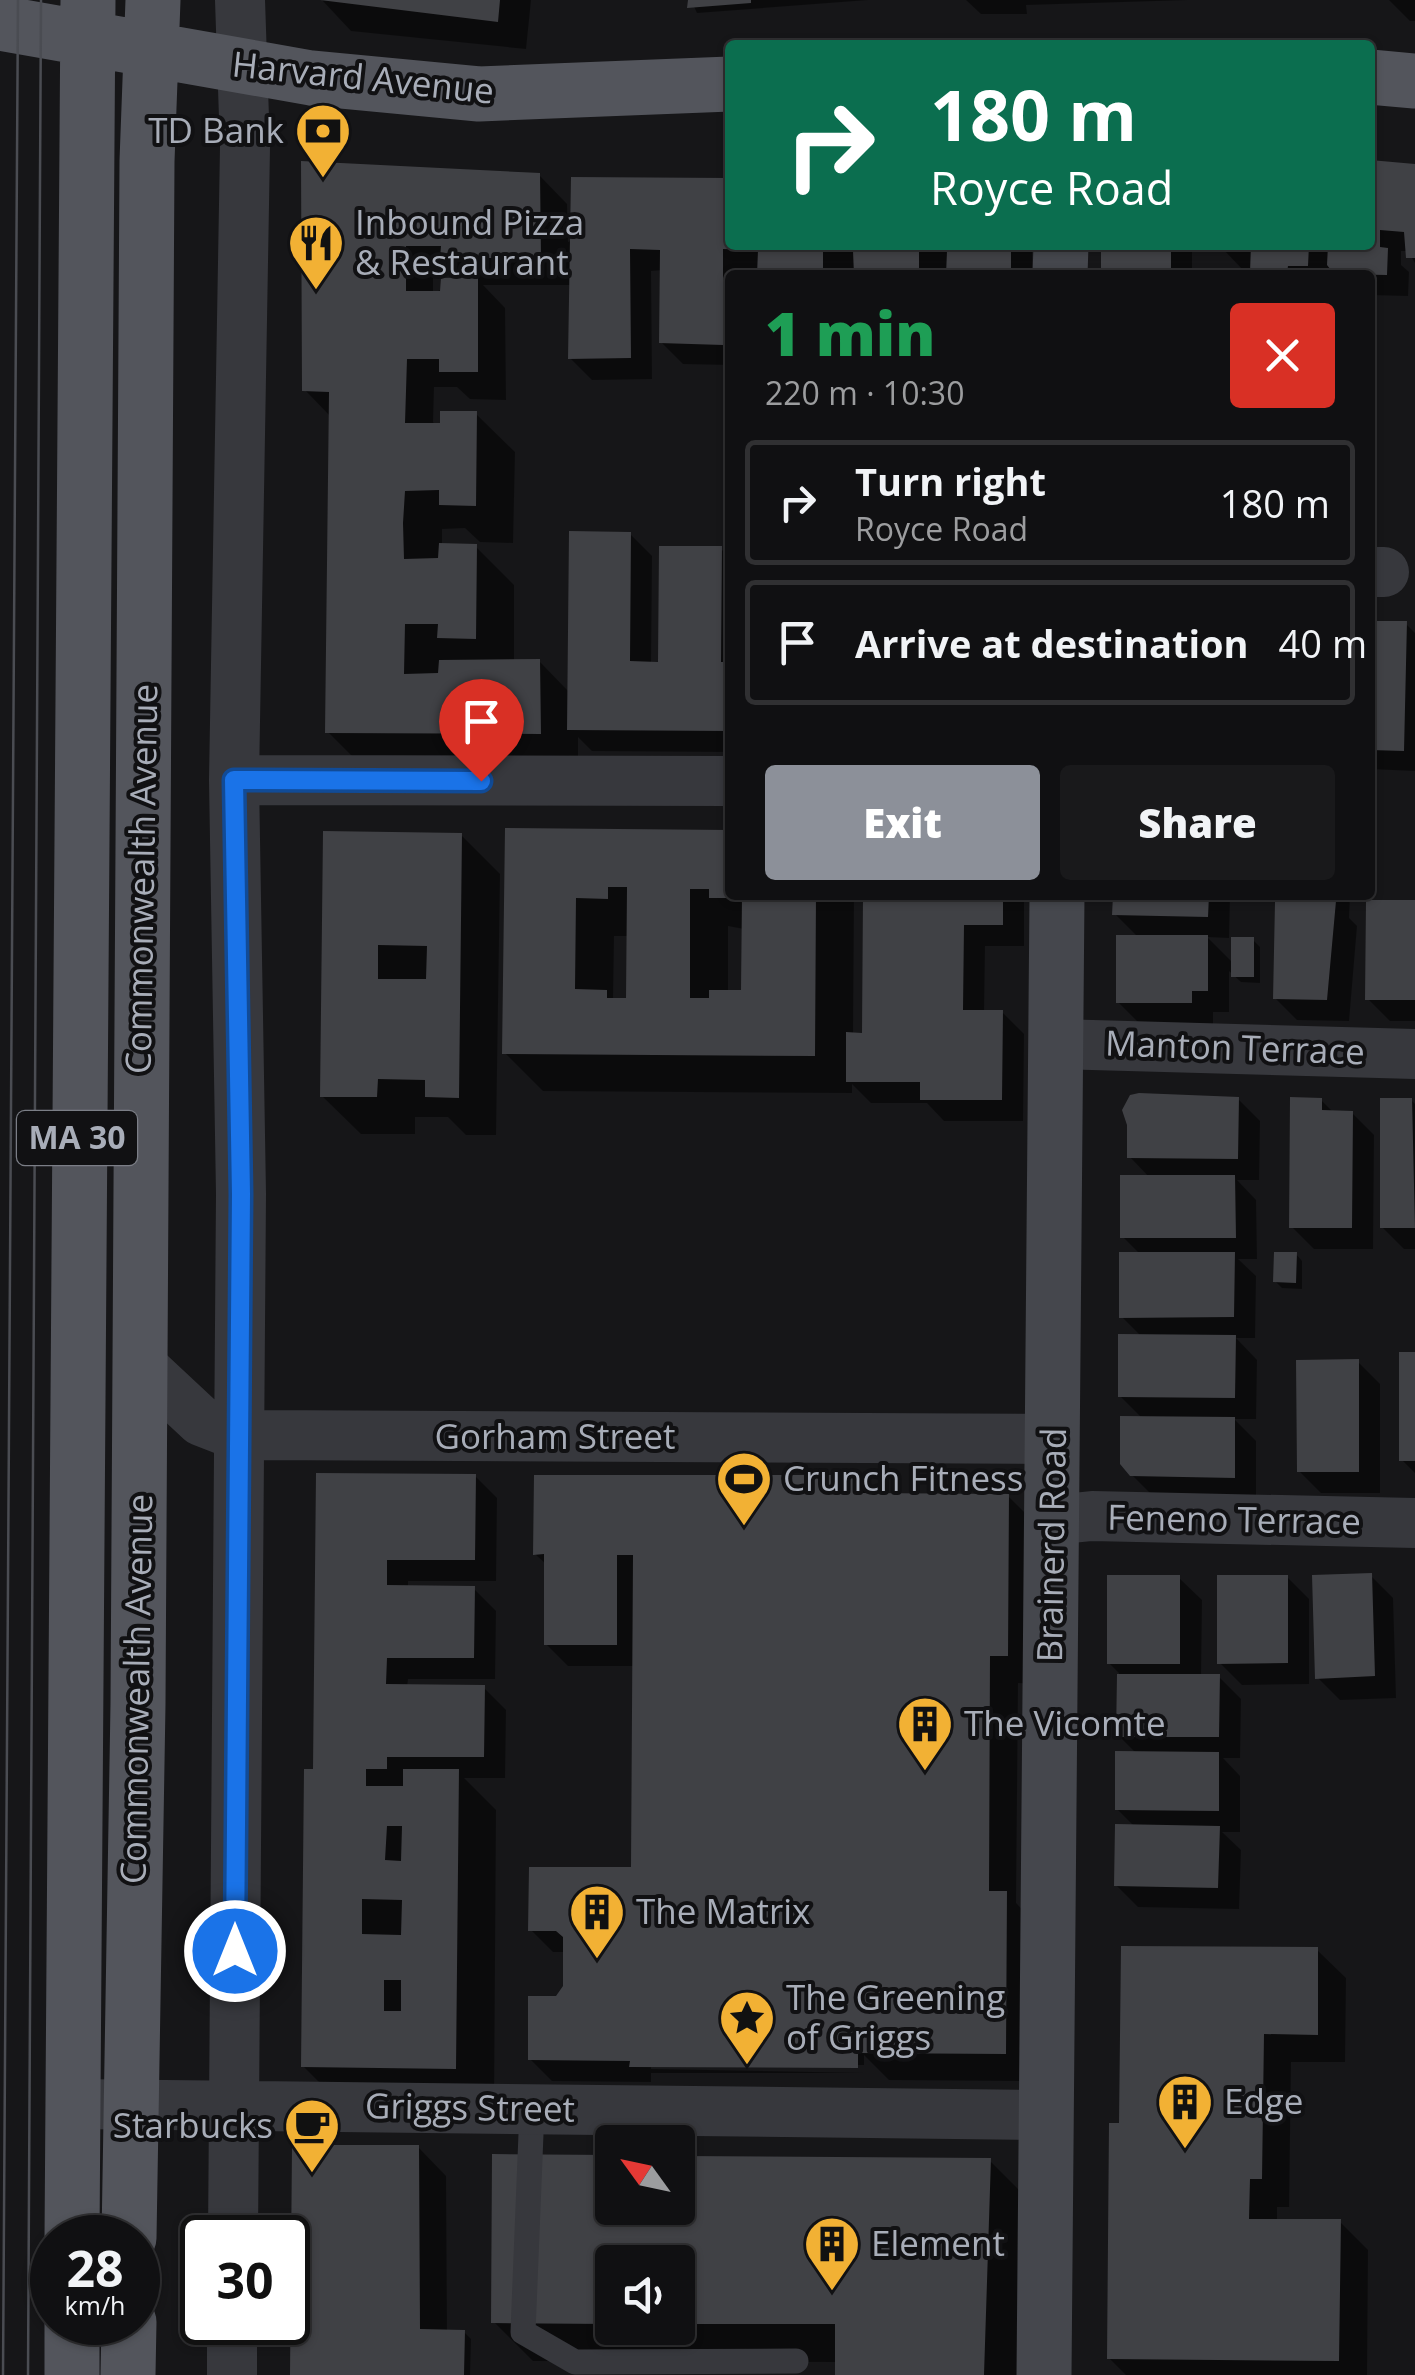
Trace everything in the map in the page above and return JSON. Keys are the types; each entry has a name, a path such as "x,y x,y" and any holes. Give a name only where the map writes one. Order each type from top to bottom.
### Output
{"main road":[{"name":"Harvard Avenue","path":"0,24 87,20 151,25 241,67 479,94 725,84"},
{"name":"Commonwealth Avenue","path":"72,2215 87,20"},
{"name":"Commonwealth Avenue","path":"129,2215 141,1365 138,1250 151,25"},
{"path":"1375,76 1415,80"},
{"path":"72,2345 72,2375"},
{"path":"128,2345 128,2375"}],"street":[{"path":"232,2215 241,1194 234,780 246,146 240,0"},
{"path":"234,780 725,781"},
{"name":"Brainerd Road","path":"1044,2375 1057,900"},
{"name":"Manton Terrace","path":"1056,1044 1415,1054"},
{"name":"Gorham Street","path":"141,1365 201,1421 237,1435 1054,1439"},
{"name":"Feneno Terrace","path":"1053,1520 1092,1516 1415,1523"},
{"name":"Griggs Street","path":"73,2104 1047,2115"},
{"path":"232,2345 232,2375"}],"lane":[{"path":"532,2109 524,2332 575,2362 796,2361"}],"building":[{"path":"320,0 500,0 498,22"},
{"path":"688,0 751,0 751,3 687,8"},
{"path":"1375,160 1415,164 1415,258 1406,258 1404,232 1380,230 1380,247 1388,248 1387,275 1375,275 1375,270 1331,270 1327,265 1328,250 1375,250"},
{"path":"301,161 540,173 541,258 440,258 441,246 406,246 406,291 440,291 441,278 478,277 478,372 439,372 439,359 407,359 405,423 440,423 440,411 477,411 476,506 439,505 439,490 405,491 403,523 404,559 438,558 439,543 477,544 476,639 437,638 438,624 405,624 404,674 438,673 439,660 540,659 541,734 325,733 329,392 302,391"},
{"path":"571,177 725,178 723,345 659,343 660,250 630,249 631,358 568,359"},
{"path":"758,250 823,250 823,270 757,270"},
{"path":"823,250 934,250 919,251 919,270 854,270 853,251"},
{"path":"934,250 1011,250 1011,270 946,270 947,251"},
{"path":"1101,250 1171,250 1171,270 1101,270"},
{"path":"1251,250 1309,250 1308,266 1250,270"},
{"path":"569,531 631,532 630,661 658,662 659,546 722,546 725,731 567,730"},
{"path":"1375,621 1407,621 1404,751 1375,750"},
{"path":"505,828 725,830 725,898 709,898 709,889 690,889 690,998 709,998 709,990 741,990 742,900 816,900 815,1056 502,1054","holes":["608,887 627,887 626,998 607,998 607,990 575,989 576,898 608,899"]},
{"path":"323,831 462,833 459,1098 425,1097 425,1080 378,1079 377,1097 320,1097","holes":["378,945 427,946 426,979 378,979"]},
{"path":"863,900 1003,900 1003,925 964,925 963,1010 1003,1010 1002,1100 920,1100 920,1082 846,1082 846,1032 862,1033"},
{"path":"1113,900 1209,900 1208,917 1112,915"},
{"path":"1366,900 1415,900 1415,1000 1365,1000"},
{"path":"1336,901 1327,1000 1273,999 1275,902"},
{"path":"1116,935 1208,935 1208,991 1192,991 1192,1003 1116,1003"},
{"path":"1231,937 1254,937 1254,977 1231,977"},
{"path":"1130,1095 1239,1097 1238,1159 1127,1158 1127,1125 1122,1110"},
{"path":"1290,1097 1322,1098 1322,1110 1353,1111 1352,1228 1289,1228"},
{"path":"1380,1098 1412,1098 1415,1228 1380,1228"},
{"path":"1120,1175 1235,1175 1236,1238 1120,1238"},
{"path":"1119,1252 1235,1252 1234,1317 1119,1318"},
{"path":"1274,1252 1297,1252 1296,1283 1273,1282"},
{"path":"1118,1334 1236,1335 1235,1398 1118,1397"},
{"path":"1399,1352 1415,1352 1415,1461 1399,1461"},
{"path":"1359,1359 1359,1472 1297,1472 1296,1360"},
{"path":"1120,1416 1235,1417 1235,1478 1130,1476 1120,1464"},
{"path":"316,1473 476,1474 475,1560 387,1560 387,1585 475,1586 474,1658 387,1658 386,1684 485,1685 484,1757 387,1757 387,1769 366,1769 366,1786 403,1786 403,1769 459,1769 456,2069 301,2067 304,1769 313,1769","holes":["387,1826 402,1826 401,1861 385,1860","362,1899 402,1900 401,1935 362,1934","384,1980 401,1980 401,2011 384,2011"]},
{"path":"534,1475 862,1475 862,1493 1009,1494 1008,1656 990,1656 989,1891 1007,1891 1006,2054 858,2053 858,2068 629,2067 630,2061 528,2060 528,1996 556,1996 563,1986 563,1937 556,1931 528,1931 529,1867 631,1867 633,1555 617,1555 617,1645 544,1645 544,1554 533,1555"},
{"path":"1372,1573 1375,1676 1315,1679 1312,1575"},
{"path":"1107,1575 1180,1575 1180,1664 1107,1664"},
{"path":"1217,1575 1288,1575 1288,1663 1217,1664"},
{"path":"1117,1674 1220,1674 1219,1737 1116,1737"},
{"path":"1115,1751 1219,1752 1219,1811 1115,1810"},
{"path":"1115,1824 1220,1826 1218,1888 1114,1886"},
{"name":"Edge","path":"1121,1946 1318,1947 1318,2035 1264,2034 1262,2179 1250,2179 1249,2219 1341,2219 1339,2361 1107,2359 1109,2123 1119,2123"},
{"path":"292,2145 419,2145 420,2329 465,2330 464,2375 290,2375 290,2345 310,2345 310,2215 291,2215"},
{"name":"Element","path":"492,2154 595,2155 595,2225 695,2225 695,2156 991,2158 984,2375 835,2375 835,2324 695,2324 695,2245 595,2245 595,2324 491,2323"}],"tram line":[{"path":"3,2375 18,0"},
{"path":"28,2375 41,0"}],"place":[{"name":"TD Bank","path":"323,180"},
{"name":"Inbound Pizza & Restaurant","path":"316,292"},
{"name":"Crunch Fitness","path":"744,1528"},
{"name":"The Vicomte","path":"925,1773"},
{"name":"The Matrix","path":"597,1961"},
{"name":"The Greening of Griggs","path":"747,2067"},
{"name":"Edge","path":"1185,2151"},
{"name":"Starbucks","path":"312,2175"},
{"name":"Element","path":"832,2293"}],"route":[{"path":"235,1951 241,1194 234,780 481,781"}]}
